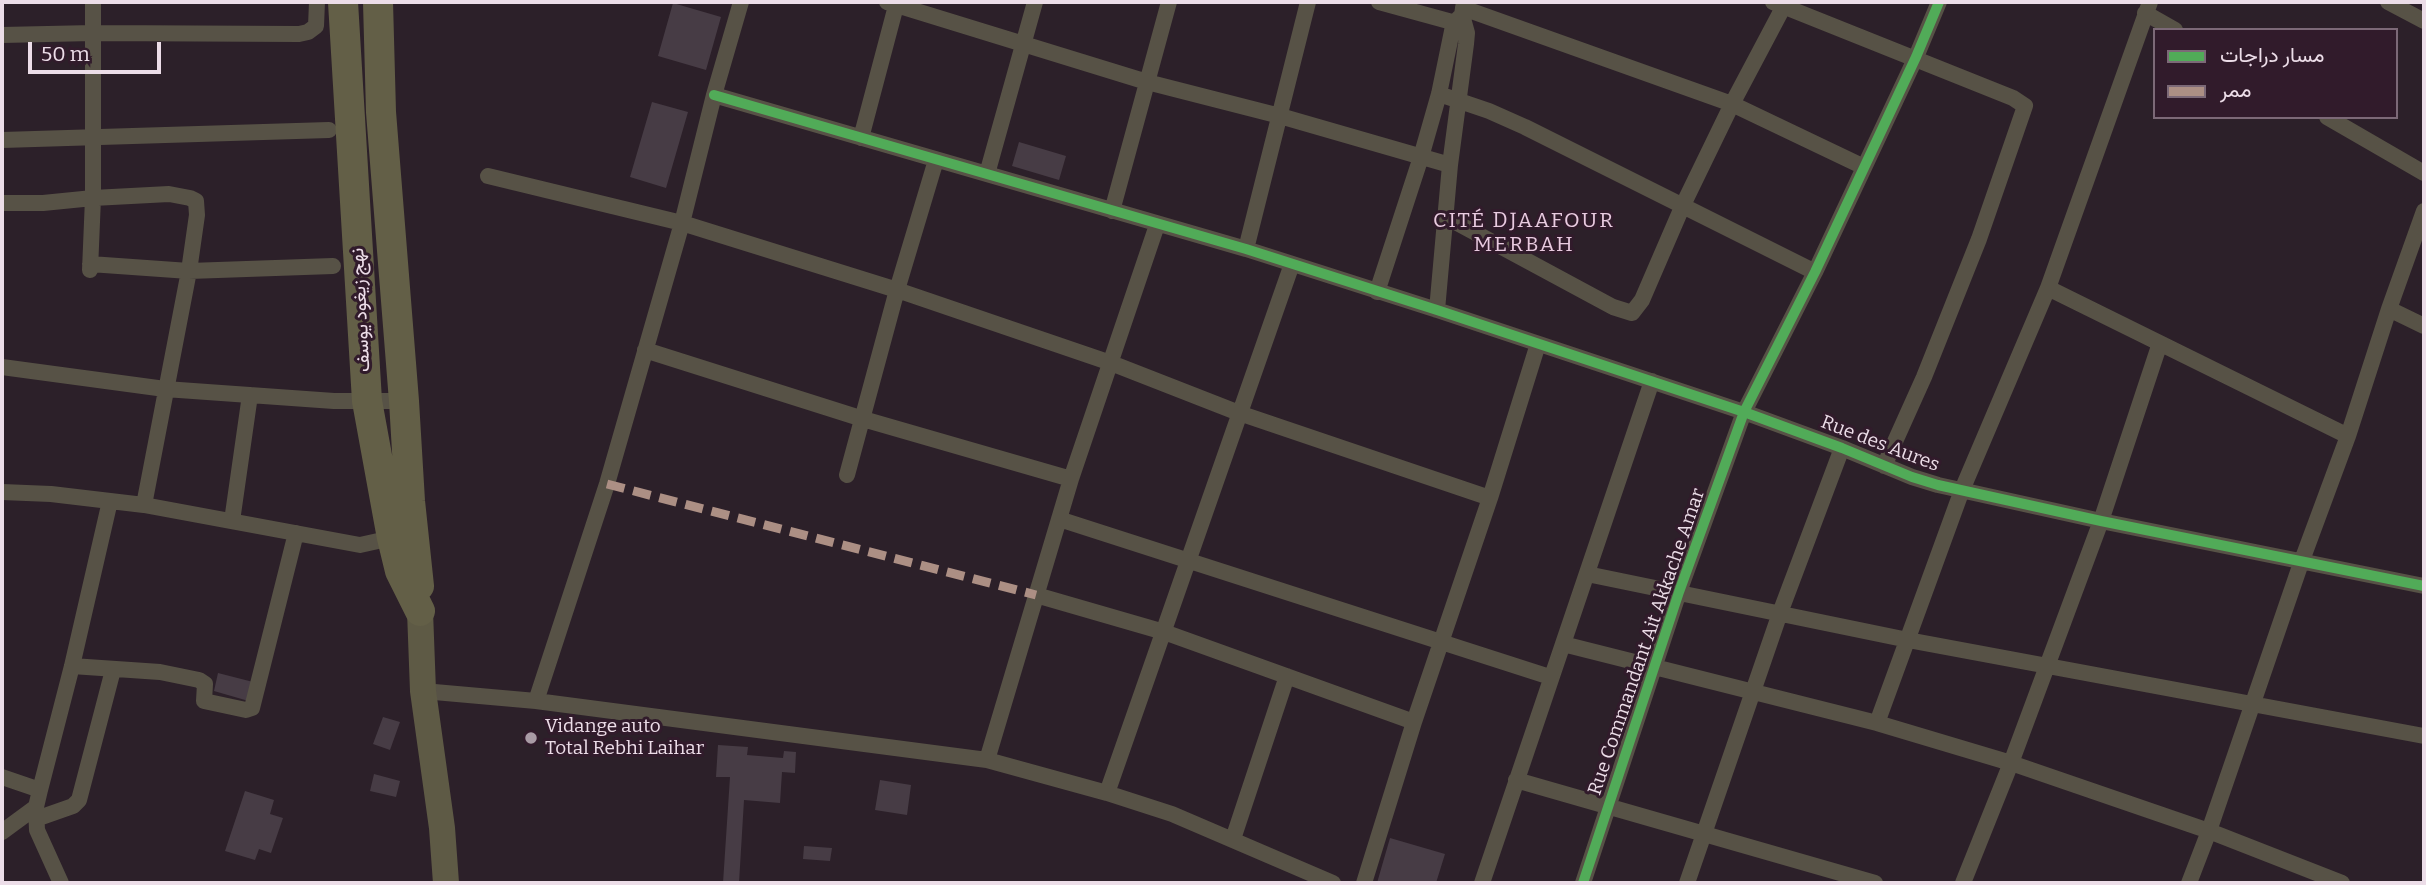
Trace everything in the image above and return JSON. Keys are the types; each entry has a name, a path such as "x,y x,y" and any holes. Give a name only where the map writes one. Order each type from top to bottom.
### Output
{"highway":[{"name":"نهج زيغود يوسف","path":"343,2 367,401 403,536"},
{"name":"نهج زيغود يوسف","path":"378,2 381,112 404,401 403,536 400,570 420,611"}],"main road":[{"name":"نهج زيغود يوسف","path":"420,611 423,691 442,828 446,883"}],"street":[{"path":"93,2 94,138 90,267 189,271 333,266"},
{"path":"2,35 299,34 316,26 317,2"},
{"path":"536,701 599,508 741,2"},
{"path":"987,174 1035,2"},
{"path":"1112,211 1169,2"},
{"path":"1246,249 1308,2"},
{"path":"1379,2 1462,15 1732,104 1864,167"},
{"name":"Rue Commandant Ait Akkache Amar","path":"1583,883 1679,592 1744,412 1815,272 1939,2"},
{"path":"2388,2 2424,21"},
{"path":"861,138 894,3 1147,82 1280,116 1450,165"},
{"path":"1446,217 1613,307 1632,313 1642,300 1684,205 1781,3 2013,97 2025,106 1974,251 1924,377 1884,466"},
{"path":"1877,723 1962,490 2048,288 2148,7 2173,28"},
{"path":"1377,292 1421,157 1438,94 1448,41 1462,15"},
{"path":"1437,310 1450,165 1466,44 1462,15"},
{"path":"1438,94 1489,111 1525,127 1815,272"},
{"name":"Rue des Aures","path":"714,95 1246,249 1744,412 1925,481 2101,521 2424,586"},
{"path":"2331,119 2424,173"},
{"path":"2,140 329,130"},
{"path":"847,475 897,290 936,160"},
{"path":"488,176 681,223 897,290 1111,363 1239,413 1490,498"},
{"path":"2,203 169,194 194,200 197,215 189,271 144,505"},
{"path":"2189,883 2254,706 2424,211"},
{"path":"987,760 1059,519 1157,225"},
{"path":"1107,793 1292,264"},
{"path":"2048,288 2348,436"},
{"path":"2389,309 2424,326"},
{"path":"1364,883 1538,344"},
{"path":"1963,883 2011,763 2101,521 2160,344"},
{"path":"645,349 863,419 1072,479"},
{"path":"2,367 165,389 334,401 404,401"},
{"path":"1482,883 1652,381"},
{"path":"232,521 250,395"},
{"path":"1687,883 1780,613 1842,448"},
{"path":"2,492 144,505 360,545 403,536"},
{"path":"61,883 36,819 40,790 110,501"},
{"path":"1059,519 1550,677"},
{"path":"72,666 160,673 199,680 205,684 204,701 246,710 252,708 296,533"},
{"path":"1587,574 1908,640 2424,736"},
{"path":"1036,595 1164,632 1414,722"},
{"path":"1563,644 1877,723 2011,763 2209,831 2342,883"},
{"path":"2,832 78,803 113,670"},
{"path":"1233,839 1287,676"},
{"path":"423,691 536,701 987,760 1172,814 1333,883"},
{"path":"2,777 40,790"},
{"path":"1516,780 1875,883"}],"building":[{"path":"673,3 721,17 706,70 658,56"},
{"path":"652,102 688,112 666,188 630,177"},
{"path":"1019,142 1066,156 1059,180 1012,166"},
{"path":"218,673 257,683 252,702 214,691"},
{"path":"383,717 400,722 390,750 373,744"},
{"path":"718,745 748,747 747,755 783,758 784,751 796,752 795,773 782,772 780,803 744,800 739,883 723,883 730,777 716,777"},
{"path":"374,774 400,781 396,797 370,791"},
{"path":"880,780 911,785 907,815 875,810"},
{"path":"245,791 274,800 270,814 283,818 271,853 259,849 255,860 225,851"},
{"path":"1390,838 1445,854 1436,883 1377,883"},
{"path":"804,846 832,848 830,861 803,859"}],"marked path":[{"path":"607,484 1036,595"}],"cycle path":[{"path":"1583,883 1679,592 1744,412 1815,272 1939,2"},
{"path":"714,95 1246,249 1744,412 1938,485 2424,586"}],"place":[{"name":"Vidange auto Total Rebhi Laihar","path":"531,738"}],"district":[{"name":"CITÉ DJAAFOUR MERBAH","path":"1524,233"}]}
